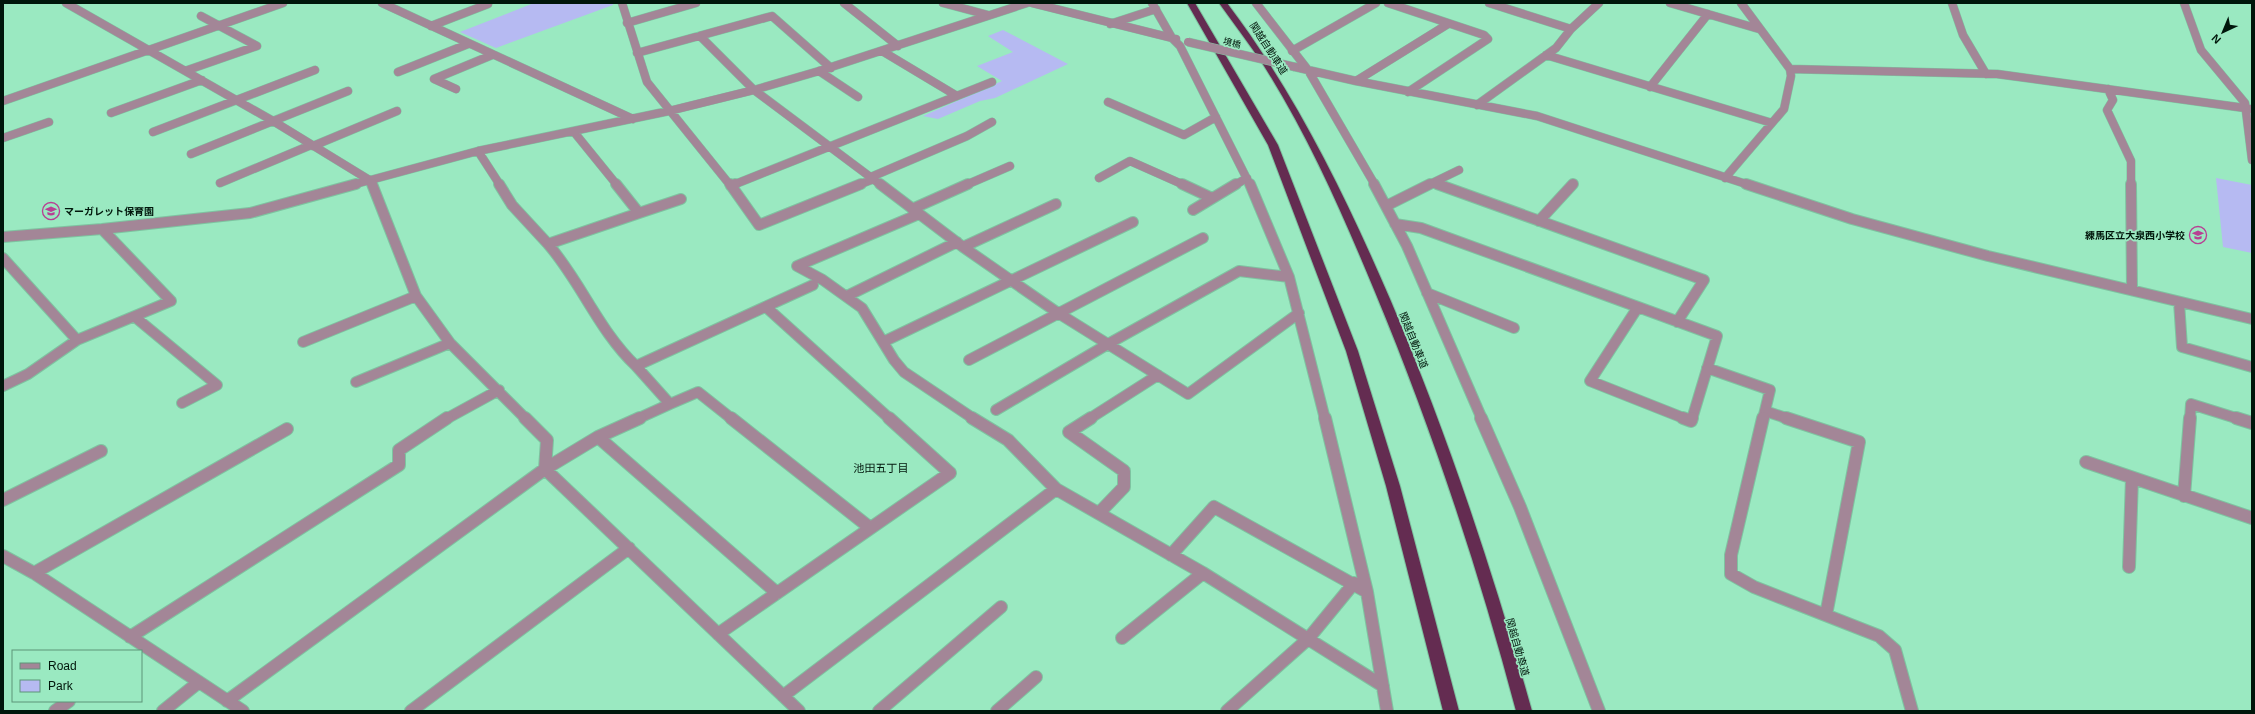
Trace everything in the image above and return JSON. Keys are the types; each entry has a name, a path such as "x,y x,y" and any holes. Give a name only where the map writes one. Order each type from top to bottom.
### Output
{"highway":[{"path":"1191,3 1273,145 1352,351 1393,486 1451,711"},
{"name":"関越自動車道","path":"1223,3 1269,69 1319,156 1347,211 1399,334 1480,559 1524,711"}],"street":[{"path":"68,4 78,3"},
{"path":"3,101 283,3"},
{"path":"382,3 492,55 633,118"},
{"path":"622,3 627,23 647,82 669,111 732,186 759,225 872,178 967,136 992,122"},
{"path":"627,23 696,3"},
{"path":"844,3 898,46"},
{"path":"943,3 988,15"},
{"path":"3,237 102,229 250,213 478,152 669,111 754,90 819,72 1027,3"},
{"name":"境橋","path":"1032,3 1110,24 1356,81 1537,116 1859,221 1988,256 2252,319"},
{"path":"1256,3 1308,70 1357,152 1395,224 1427,293 1520,507 1599,711"},
{"path":"1292,51 1376,3"},
{"path":"1388,3 1484,35 1488,39 1408,92"},
{"path":"1489,3 1571,29"},
{"path":"1477,105 1556,48 1571,29 1599,3"},
{"path":"1670,3 1759,29"},
{"path":"1725,178 1784,109 1787,101 1791,76 1790,69 1741,3"},
{"path":"1952,3 1963,35 1986,74"},
{"path":"2184,3 2201,50 2248,108 2252,157"},
{"path":"68,4 273,121 371,181 416,296 450,343 499,390 547,440 544,469"},
{"path":"431,26 488,4"},
{"path":"1110,24 1154,6 1172,38 1180,46 1247,178 1289,277 1346,499 1367,592 1387,711"},
{"path":"1650,87 1708,14"},
{"path":"185,71 256,46 201,16"},
{"path":"637,52 772,16 831,68"},
{"path":"1356,81 1448,24"},
{"path":"700,36 754,90 831,146 960,245 1058,313 1188,394 1298,314"},
{"path":"398,72 468,44"},
{"path":"882,51 957,96"},
{"path":"456,89 434,79 492,55"},
{"path":"1546,55 1772,123"},
{"path":"1790,69 1986,74 2027,77 2248,108"},
{"path":"154,132 315,70"},
{"path":"819,72 858,97"},
{"path":"111,113 202,80"},
{"path":"732,186 992,82"},
{"path":"2108,89 2113,100 2107,110 2131,161 2132,290"},
{"path":"191,154 348,91"},
{"path":"1108,102 1184,135 1216,117"},
{"path":"220,183 397,111"},
{"path":"3,138 49,122"},
{"path":"574,132 639,213"},
{"path":"478,152 512,205 567,267 598,321 622,355 636,366 670,404"},
{"path":"1099,178 1130,161 1212,198"},
{"path":"1010,166 798,266 847,296 862,308 894,360 904,372 940,398 1008,440 1056,489 1202,573 1383,686"},
{"path":"1386,206 1458,170"},
{"path":"1193,210 1247,178"},
{"path":"1433,182 1704,280 1676,322"},
{"path":"1539,221 1573,184"},
{"path":"548,244 681,199"},
{"path":"847,296 1056,204"},
{"path":"883,342 1133,222"},
{"path":"1395,224 1421,228 1638,307 1676,322 1716,336 1691,421 1590,381 1638,307"},
{"path":"3,386 28,374 77,340 135,317 170,301 102,229"},
{"path":"969,360 1203,238"},
{"path":"3,258 77,340"},
{"path":"996,410 1108,344 1239,271 1289,277"},
{"path":"636,366 813,285"},
{"path":"1427,293 1514,328"},
{"path":"304,342 416,296"},
{"path":"2179,302 2182,348 2252,368"},
{"path":"718,634 950,473 766,307"},
{"path":"135,317 217,385 182,403"},
{"path":"356,382 450,343"},
{"path":"1707,368 1770,390 1731,555 1731,574 1754,588 1879,636 1895,650 1912,711"},
{"path":"1100,513 1124,487 1124,471 1069,432 1158,375"},
{"path":"130,637 399,464 399,450 447,418 499,390"},
{"path":"227,701 544,469 598,437 698,392 869,528"},
{"path":"2184,496 2191,404 2252,423"},
{"path":"1765,411 1859,442 1826,616"},
{"path":"34,573 287,429"},
{"path":"598,437 777,593"},
{"path":"3,500 101,451"},
{"path":"2086,462 2252,518"},
{"path":"544,469 629,548 799,711"},
{"path":"2129,567 2132,478"},
{"path":"783,696 1056,489"},
{"path":"1171,555 1214,506 1354,583 1367,592"},
{"path":"411,711 629,548"},
{"path":"3,556 34,573 130,637 140,648 199,682 243,711"},
{"path":"1122,638 1202,573"},
{"path":"1227,711 1308,639 1354,583"},
{"path":"879,711 1001,607"},
{"path":"997,711 1036,677"},
{"path":"163,711 199,682"},
{"path":"55,711 68,702"}],"green space":[{"path":"534,3 613,3 613,5 496,48 460,32"},
{"path":"1003,30 1068,64 995,98 980,101 938,119 923,116 1002,81 977,66 1013,52 988,36"},
{"path":"2216,178 2252,185 2252,253 2223,247"}],"place":[{"name":"マーガレット保育園","path":"51,211"},
{"name":"練馬区立大泉西小学校","path":"2198,235"}],"district":[{"name":"池田五丁目","path":"881,468"}]}
